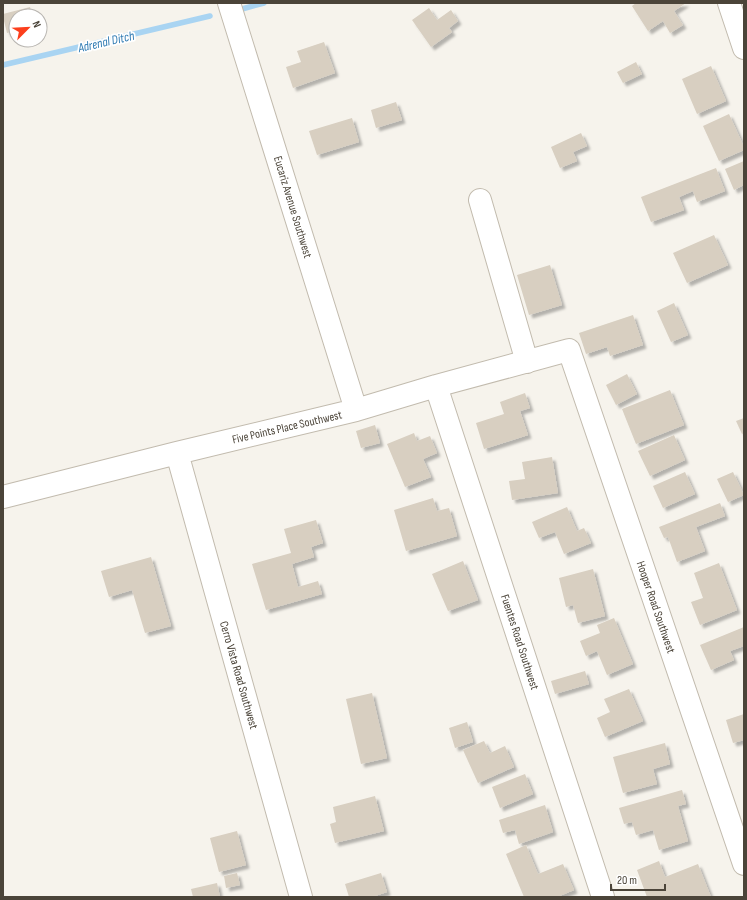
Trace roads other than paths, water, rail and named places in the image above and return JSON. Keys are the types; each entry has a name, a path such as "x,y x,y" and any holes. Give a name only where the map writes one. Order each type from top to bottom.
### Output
{"street":[{"name":"Eucariz Avenue Southwest","path":"229,3 356,410"},
{"path":"729,3 744,48"},
{"path":"480,200 527,362"},
{"name":"Five Points Place Southwest","path":"3,497 356,410 436,386 569,350"},
{"name":"Hooper Road Southwest","path":"569,350 744,864"},
{"name":"Fuentes Road Southwest","path":"436,386 603,897"},
{"name":"Cerro Vista Road Southwest","path":"177,453 301,897"}],"waterway":[{"name":"Adrenal Ditch","path":"242,9 264,3"},
{"name":"Adrenal Ditch","path":"3,65 210,16"}]}
